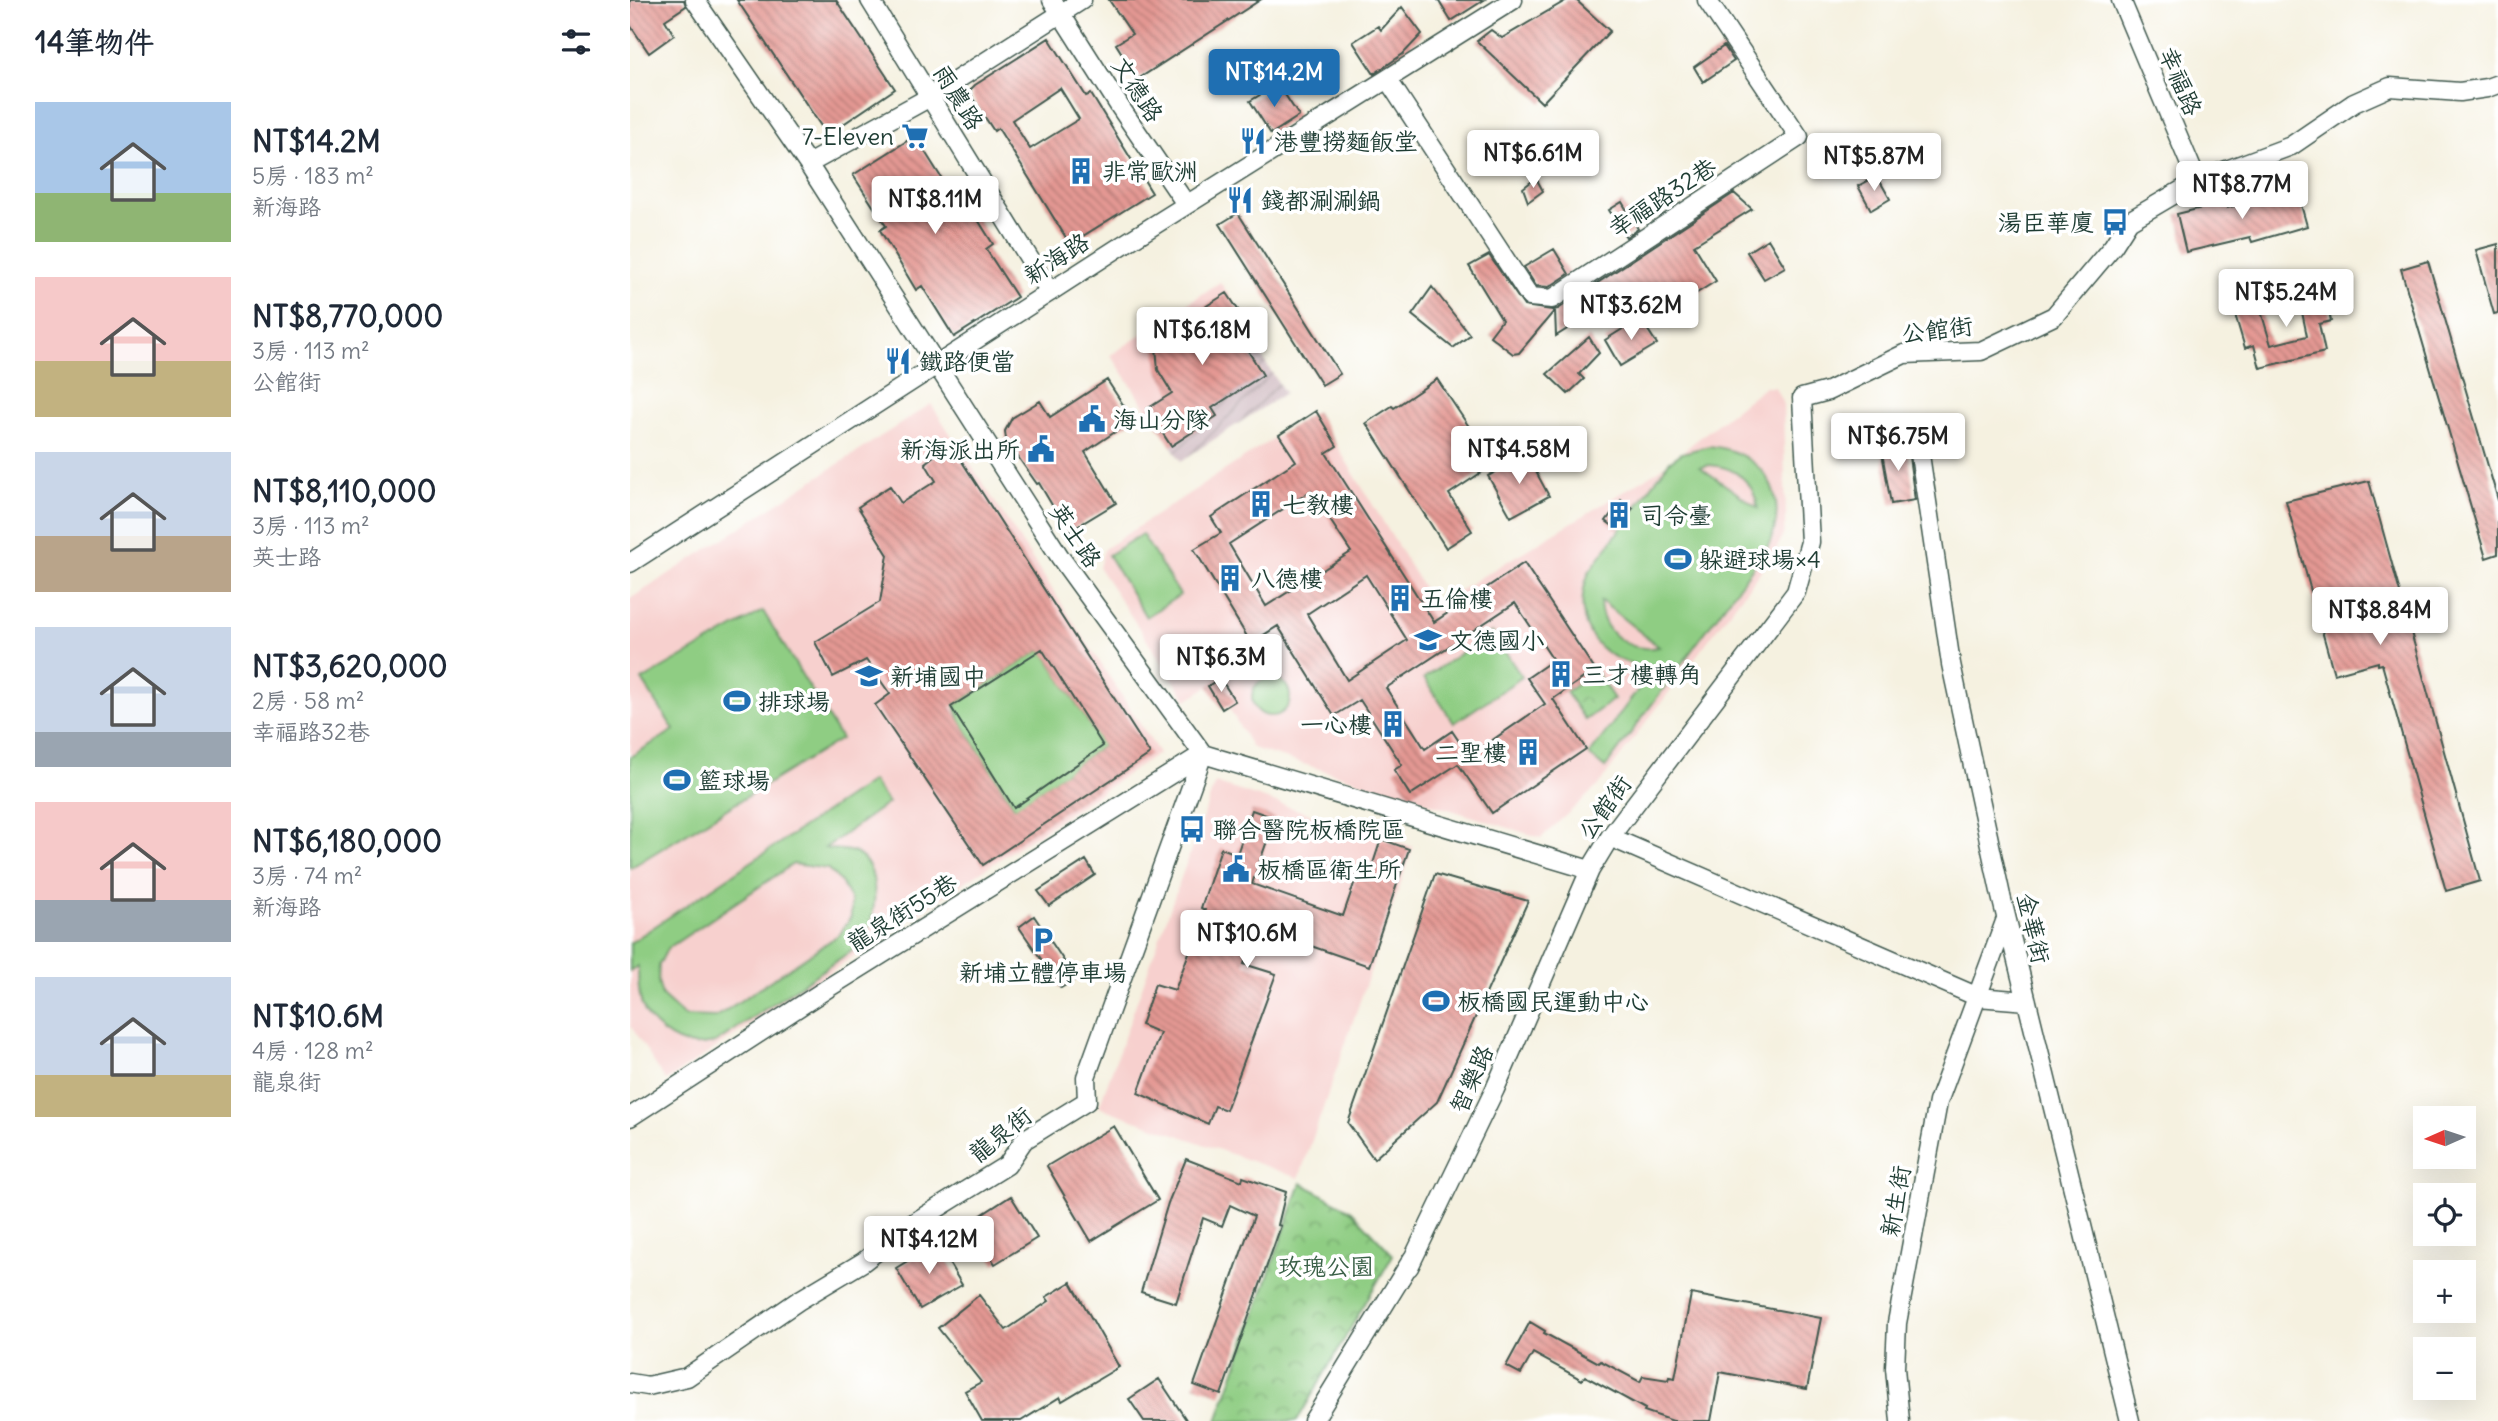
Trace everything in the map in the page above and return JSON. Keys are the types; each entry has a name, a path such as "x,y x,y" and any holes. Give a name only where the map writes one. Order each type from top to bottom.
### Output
{"street":[{"name":"英士路","path":"695,0 808,164 1060,557 1203,754"},
{"name":"雨農路","path":"870,0 1050,292"},
{"path":"808,164 930,97 1056,7 1082,0"},
{"name":"新海路","path":"630,563 1186,204 1513,0"},
{"name":"幸福路32巷","path":"1388,80 1530,297 1552,299 1799,136 1707,0"},
{"name":"幸福路","path":"2121,0 2197,181"},
{"name":"文德路","path":"1056,7 1186,204"},
{"name":"公館街","path":"1590,870 1610,837 1796,592 1810,542 1802,398 1828,391 1904,354 1981,351 2054,316 2113,246 2129,221 2197,181 2291,146 2354,103 2390,87 2460,92 2498,84"},
{"name":"金華街","path":"1918,441 1951,664 2006,919 2130,1421"},
{"path":"1203,754 1590,870"},
{"name":"龍泉街55巷","path":"630,1117 828,988 1203,754"},
{"name":"龍泉街","path":"630,1383 648,1386 687,1377 798,1301 863,1262 912,1224 1007,1165 1024,1140 1087,1101 1086,1077 1203,754"},
{"path":"1610,837 1978,997 2027,1001"},
{"name":"智樂路","path":"1313,1421 1411,1263 1495,1089 1590,870"},
{"name":"新生街","path":"1900,1421 1895,1368 1897,1323 1938,1102 2006,919"}],"shaded area":[{"path":"1220,282 1256,337 1147,409 1111,355"},
{"path":"1251,340 1285,393 1181,461 1147,409"},
{"name":"文德國小","path":"1764,387 1775,387 1783,404 1786,518 1783,535 1775,552 1598,786 1541,838 1252,748 1228,706 1222,709 1208,686 1187,700 1099,568 1104,549 1279,435 1311,463 1337,446 1427,594 1433,601 1440,602 1659,470"},
{"name":"新埔國中","path":"931,404 1159,753 666,1081 630,1025 630,599"},
{"path":"1215,783 1413,847 1299,1178 1099,1107"}],"green space":[{"path":"1709,446 1745,457 1758,467 1775,495 1777,512 1774,529 1767,548 1605,768 1589,755 1655,667 1636,665 1604,650 1586,625 1584,591 1589,572 1669,462 1682,453","holes":["1710,465 1728,469 1742,477 1748,483 1758,508 1700,467","1601,601 1659,647 1637,647 1618,638 1605,623"]},
{"path":"1142,534 1180,595 1146,617 1108,555"},
{"name":"排球場","path":"763,611 841,739 630,868 630,757 674,730 642,680"},
{"path":"1492,632 1522,677 1454,723 1424,678"},
{"path":"1042,649 1103,746 1015,808 960,721 955,705"},
{"path":"1596,672 1614,699 1585,720 1566,692"},
{"path":"1271,678 1285,683 1290,697 1285,711 1271,716 1257,711 1252,697 1257,683"},
{"path":"872,781 888,803 825,848 853,852 870,868 874,907 863,943 715,1043 698,1045 677,1041 650,1019 641,1000 638,966 630,971 630,943","holes":["793,864 828,869 841,882 851,901 851,917 840,934 716,1017 684,1016 662,996 658,981 659,965 667,949"]},
{"name":"玫瑰公園","path":"1301,1183 1352,1211 1393,1255 1297,1421 1217,1421"}],"building":[{"path":"630,0 684,0 686,6 665,20 674,35 649,53 630,25"},
{"path":"737,0 836,0 895,89 827,135"},
{"path":"1109,0 1260,0 1138,79 1116,44 1132,34"},
{"path":"1438,0 1484,0 1451,21"},
{"path":"1567,0 1576,0 1610,31 1542,103 1477,41 1491,30 1502,38"},
{"path":"1402,7 1422,34 1403,54 1374,74 1353,42 1378,26 1381,30"},
{"name":"非常歐洲","path":"1049,38 1086,96 1091,94 1152,193 1070,244 998,128 994,131 973,99 970,90","holes":["1060,88 1079,119 1030,149 1012,120"]},
{"path":"1724,46 1734,61 1703,82 1694,67"},
{"path":"1278,84 1299,116 1271,134 1250,101"},
{"path":"915,136 944,182 952,178 993,244 986,249 1017,297 954,337 922,286 916,290 880,230 886,226 853,175"},
{"path":"1877,176 1890,199 1871,210 1858,186"},
{"path":"1536,178 1543,191 1528,202 1523,188"},
{"path":"2296,187 2307,226 2252,242 2250,237 2186,252 2177,214 2226,202 2227,208"},
{"path":"1734,193 1752,209 1694,245 1716,281 1657,318 1634,287 1556,336 1555,310 1519,353 1513,354 1490,336 1502,320 1469,266 1489,255 1524,306 1558,309"},
{"path":"1622,202 1638,229 1626,237 1609,210"},
{"path":"1238,213 1340,374 1322,385 1220,224"},
{"path":"1768,239 1785,267 1764,279 1747,252"},
{"path":"2498,244 2498,313 2494,314 2476,250"},
{"path":"1554,249 1569,274 1549,287 1536,286 1524,267"},
{"path":"2428,261 2498,500 2498,554 2486,558 2401,269"},
{"path":"2323,283 2331,321 2319,324 2325,352 2260,368 2254,345 2245,348 2233,308 2258,301 2271,345 2307,336 2297,288"},
{"path":"1432,287 1470,335 1453,348 1412,315"},
{"path":"1227,293 1256,337 1244,344 1263,375 1212,408 1217,416 1171,446 1147,409 1172,393 1158,370 1155,335"},
{"path":"1640,318 1657,344 1620,366 1605,340"},
{"path":"1589,337 1599,353 1579,374 1584,379 1568,394 1547,374"},
{"path":"1437,379 1494,464 1449,494 1472,531 1446,548 1366,423"},
{"path":"1107,380 1133,420 1085,452 1116,503 1068,532 1039,483 1037,484 1006,440 1005,431 1012,418 1040,401 1050,417"},
{"path":"1316,411 1337,446 1326,453 1434,622 1524,563 1595,670 1553,699 1586,749 1492,813 1458,764 1410,795 1394,770 1402,765 1360,700 1334,716 1278,626 1251,643 1194,549 1221,533 1211,517 1296,461 1279,435","holes":["1311,491 1351,552 1266,606 1229,544","1366,575 1407,640 1347,680 1307,614","1515,603 1553,660 1527,678 1545,704 1469,756 1452,731 1425,749 1386,688"]},
{"path":"1907,442 1915,500 1891,504 1881,447"},
{"path":"950,443 1150,754 983,865 875,705 890,694 866,660 833,677 815,642 880,602 888,555 858,507 890,486 901,503 936,481 925,463","holes":["1042,649 1103,746 1014,808 951,707"]},
{"path":"1527,455 1549,496 1511,517 1488,476"},
{"path":"2369,481 2480,881 2446,891 2382,664 2378,665 2378,662 2334,674 2286,501"},
{"name":"司令臺","path":"1621,500 1633,508 1617,529 1606,521"},
{"path":"1220,678 1235,701 1222,709 1208,686"},
{"path":"1252,810 1275,818 1252,884 1343,916 1357,875 1368,879 1381,839 1409,849 1369,966 1256,927 1244,964 1276,974 1226,1110 1215,1106 1208,1124 1138,1093 1160,1033 1141,1025 1155,984 1175,990 1205,910 1201,908 1221,848 1237,854"},
{"path":"1086,860 1095,875 1049,906 1038,891"},
{"name":"板橋國民運動中心","path":"1435,874 1528,901 1437,1102 1374,1159 1348,1123"},
{"path":"1034,916 1076,979 1061,988 1019,927"},
{"path":"1114,1126 1158,1200 1091,1241 1047,1166"},
{"path":"1186,1159 1242,1181 1243,1177 1286,1192 1278,1225 1281,1226 1221,1395 1194,1385 1254,1216 1230,1205 1222,1226 1203,1218 1176,1303 1141,1292 1168,1203"},
{"path":"1011,1196 1037,1238 995,1264 969,1223"},
{"path":"937,1243 962,1285 920,1309 896,1268"},
{"path":"1071,1282 1119,1367 1062,1401 1060,1397 1021,1421 982,1421 965,1391 981,1382 938,1328 979,1295 1006,1330 1049,1301 1046,1297"},
{"path":"1691,1294 1821,1318 1807,1389 1720,1372 1711,1421 1673,1421 1644,1411 1645,1409 1585,1376 1582,1380 1533,1353 1521,1374 1506,1366 1530,1322 1545,1331 1544,1333 1599,1363 1601,1361 1640,1382 1643,1376 1668,1380 1669,1377 1675,1378"},
{"path":"1159,1379 1187,1421 1144,1421 1129,1399"}],"place":[{"name":"7-Eleven","path":"915,136"},
{"name":"港豐撈麵飯堂","path":"1253,141"},
{"name":"非常歐洲","path":"1081,171"},
{"name":"錢都涮涮鍋","path":"1240,200"},
{"name":"湯臣華廈","path":"2115,222"},
{"name":"鐵路便當","path":"898,361"},
{"name":"海山分隊","path":"1092,419"},
{"name":"新海派出所","path":"1041,449"},
{"name":"七教樓","path":"1261,504"},
{"name":"司令臺","path":"1619,515"},
{"name":"躲避球場×4","path":"1678,559"},
{"name":"八德樓","path":"1230,578"},
{"name":"五倫樓","path":"1400,598"},
{"name":"文德國小","path":"1428,640"},
{"name":"三才樓轉角","path":"1561,674"},
{"name":"新埔國中","path":"869,676"},
{"name":"排球場","path":"737,701"},
{"name":"一心樓","path":"1393,724"},
{"name":"二聖樓","path":"1528,752"},
{"name":"籃球場","path":"677,780"},
{"name":"聯合醫院板橋院區","path":"1192,829"},
{"name":"板橋區衛生所","path":"1236,869"},
{"name":"新埔立體停車場","path":"1043,940"},
{"name":"板橋國民運動中心","path":"1436,1001"}]}
